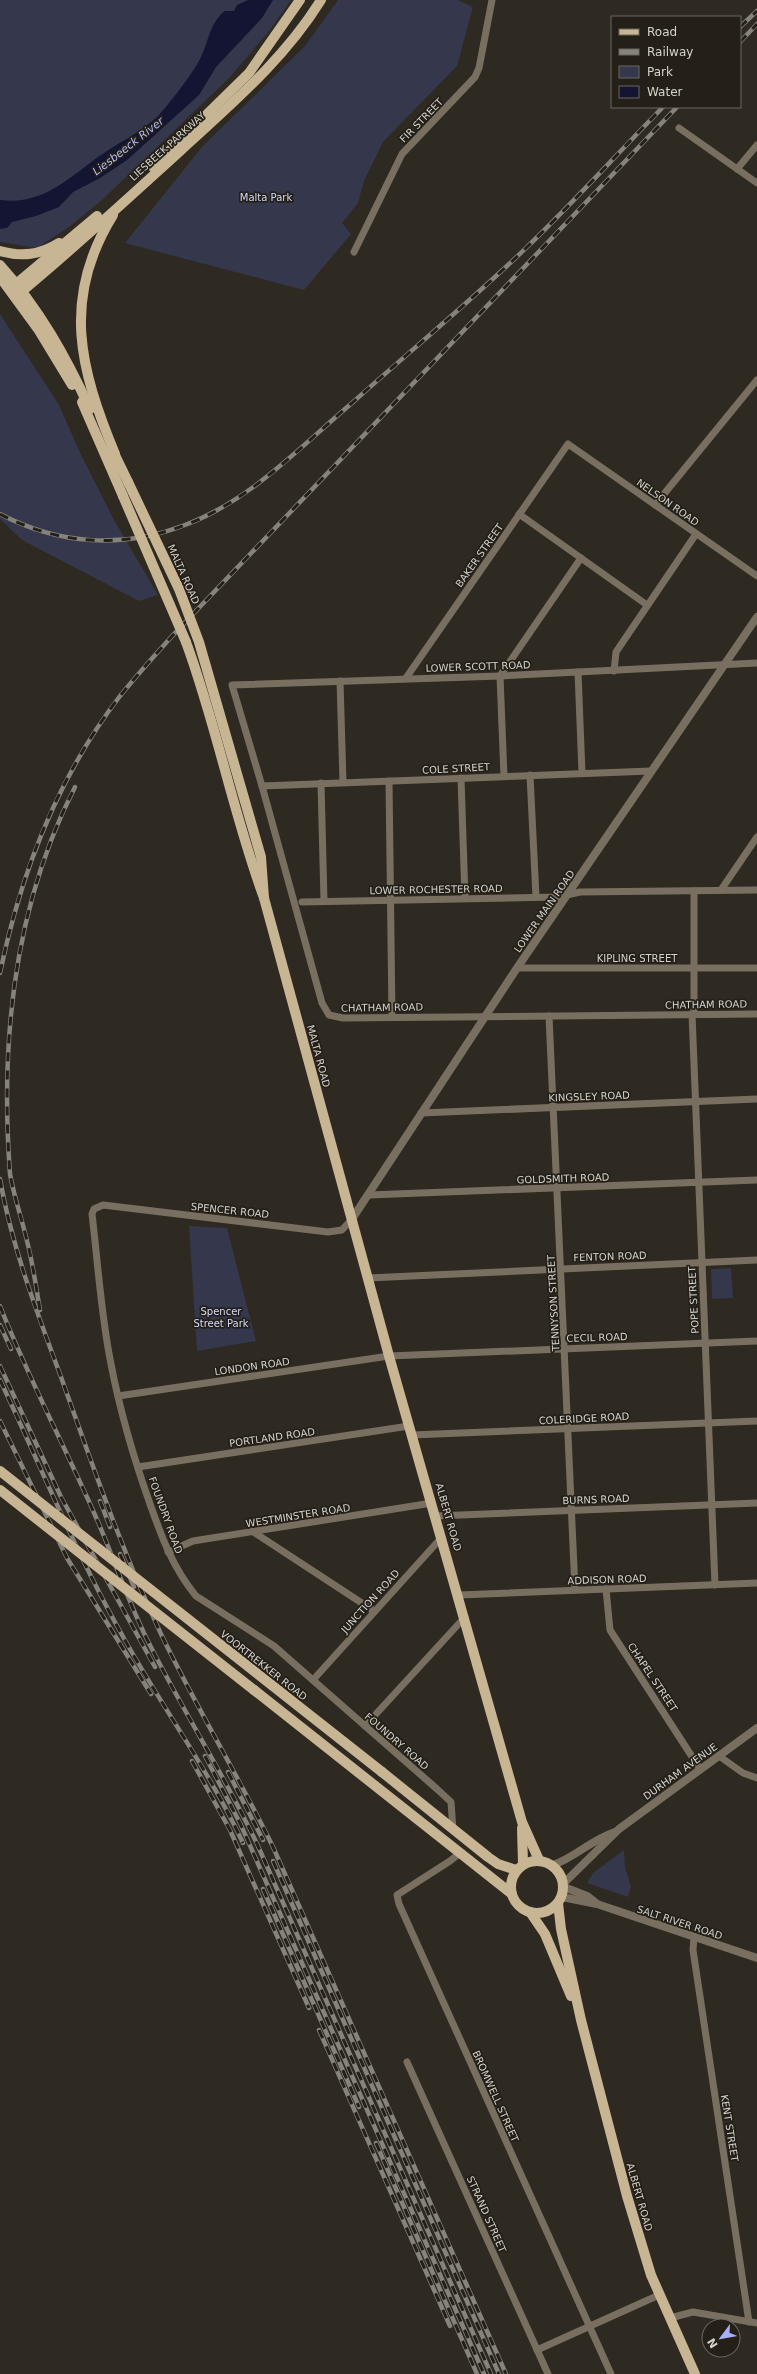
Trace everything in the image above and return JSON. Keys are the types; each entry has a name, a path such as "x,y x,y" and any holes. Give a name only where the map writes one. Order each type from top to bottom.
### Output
{"main road":[{"name":"LIESBEEK PARKWAY","path":"16,290 88,224 145,175 249,72 300,0"},
{"name":"LIESBEEK PARKWAY","path":"16,290 118,207 261,76 301,30 321,0"},
{"path":"114,454 90,389 81,342 81,317 83,290 89,263 99,239 118,207"},
{"path":"0,251 18,255 39,253 88,224"},
{"path":"0,265 16,290"},
{"path":"0,277 16,290"},
{"name":"MALTA ROAD","path":"16,290 64,354 128,482 179,589 199,642 261,857 264,898"},
{"name":"MALTA ROAD","path":"16,290 82,403 180,625 200,679 250,861 264,898 352,1219"},
{"name":"ALBERT ROAD","path":"352,1219 389,1356 459,1595 522,1822 539,1860"},
{"name":"VOORTREKKER ROAD","path":"0,1471 382,1772 453,1830 498,1864 520,1867"},
{"path":"0,1490 512,1894 517,1904 530,1912 545,1912 562,1893 560,1873 552,1865 539,1860 520,1867 512,1882 512,1894"},
{"name":"ALBERT ROAD","path":"520,1867 522,1822"},
{"name":"ALBERT ROAD","path":"562,1893 561,1929 581,2020 627,2196 659,2295 695,2374"},
{"name":"ALBERT ROAD","path":"530,1912 545,1934 581,2020"}],"street":[{"name":"FIR STREET","path":"354,252 402,154 475,77 479,68 492,0"},
{"path":"679,128 757,183"},
{"path":"737,169 757,145"},
{"path":"655,505 757,380"},
{"name":"NELSON ROAD","path":"568,444 757,576"},
{"name":"BAKER STREET","path":"406,678 568,444"},
{"path":"519,514 647,605"},
{"path":"614,671 616,652 696,534"},
{"path":"504,776 500,676 581,558"},
{"name":"LOWER MAIN ROAD","path":"352,1219 517,968 570,893 651,771 757,617"},
{"name":"LOWER SCOTT ROAD","path":"232,685 500,676 711,667 725,664 757,663"},
{"path":"578,672 582,773"},
{"path":"340,681 343,782"},
{"name":"CHATHAM ROAD","path":"232,685 325,1010 329,1015 336,1018 757,1014"},
{"name":"COLE STREET","path":"262,786 651,771"},
{"path":"530,775 536,897"},
{"path":"461,778 465,898"},
{"path":"389,781 392,1017"},
{"path":"321,783 324,901"},
{"path":"721,890 757,837"},
{"name":"LOWER ROCHESTER ROAD","path":"302,902 558,897 570,893 757,890"},
{"name":"POPE STREET","path":"694,891 694,1102 706,1342 715,1584"},
{"name":"KIPLING STREET","path":"517,968 757,968"},
{"name":"TENNYSON STREET","path":"549,1016 575,1590"},
{"name":"KINGSLEY ROAD","path":"421,1113 757,1099"},
{"name":"GOLDSMITH ROAD","path":"369,1195 757,1180"},
{"name":"SPENCER ROAD","path":"100,1206 328,1232 342,1230 352,1219"},
{"name":"FOUNDRY ROAD","path":"100,1206 94,1209 92,1214 111,1364 118,1396 138,1467 168,1552 176,1568 196,1596 274,1646 451,1802 453,1830"},
{"name":"FENTON ROAD","path":"368,1278 757,1260"},
{"name":"CECIL ROAD","path":"389,1356 757,1341"},
{"name":"LONDON ROAD","path":"118,1396 389,1356"},
{"name":"COLERIDGE ROAD","path":"411,1431 568,1429 757,1421"},
{"name":"PORTLAND ROAD","path":"138,1467 411,1431"},
{"name":"WESTMINSTER ROAD","path":"168,1552 193,1541 432,1503"},
{"name":"BURNS ROAD","path":"436,1516 757,1503"},
{"path":"252,1531 374,1611"},
{"name":"JUNCTION ROAD","path":"313,1680 442,1537"},
{"name":"ADDISON ROAD","path":"459,1595 757,1583"},
{"name":"CHAPEL STREET","path":"606,1589 610,1630 700,1769"},
{"path":"365,1726 465,1618"},
{"name":"DURHAM AVENUE","path":"562,1893 616,1832 757,1728"},
{"path":"719,1756 743,1773 757,1778"},
{"name":"DURHAM AVENUE","path":"552,1865 563,1861 598,1838 616,1832"},
{"name":"BROMWELL STREET","path":"460,1853 450,1861 397,1894 398,1899 611,2374"},
{"name":"SALT RIVER ROAD","path":"562,1893 587,1896 597,1904 757,1958"},
{"name":"KENT STREET","path":"694,1937 693,1950 749,2322"},
{"name":"STRAND STREET","path":"408,2062 548,2374"},
{"path":"537,2350 659,2295"},
{"path":"670,2318 694,2312 757,2323"}],"green space":[{"path":"0,0 291,0 270,30 229,78 101,201 69,227 37,248 0,242"},
{"name":"Malta Park","path":"338,0 458,0 473,7 457,66 383,142 364,181 358,203 342,223 351,234 304,290 125,243 202,147 305,46"},
{"path":"0,314 59,405 81,455 114,520 158,595 139,601 22,540 0,519"},
{"name":"Spencer Street Park","path":"189,1226 227,1228 256,1341 197,1351"},
{"path":"731,1268 733,1298 712,1299 711,1269"},
{"path":"624,1850 625,1867 631,1887 628,1897 587,1883 593,1873"}],"water":[{"name":"Liesbeeck River","path":"248,0 273,0 262,18 216,67 199,95 127,160 100,178 73,192 59,207 36,216 12,222 7,228 0,229 0,200 16,201 44,194 140,130 159,115 181,88 196,66 203,53 212,27 216,21 225,11 234,11 237,5"}],"railway":[{"path":"741,26 757,11"},
{"path":"741,41 757,24"},
{"path":"0,514 45,532 91,540 115,540 138,538 162,533 209,515 231,502 273,472 483,288 561,214 662,108"},
{"path":"0,973 19,899 44,827 78,760 98,727 120,696 174,634 676,108"},
{"path":"40,1310 29,1250 10,1174 7,1124 7,1074 10,1024 16,975 25,927 38,879 54,832 75,787"},
{"path":"0,1179 11,1230 34,1304 96,1475 133,1571 174,1661 273,1847 506,2374"},
{"path":"0,1306 22,1359 95,1515 144,1633 165,1674 233,1796 258,1846 491,2374"},
{"path":"0,1325 11,1349"},
{"path":"0,1366 61,1497 155,1667"},
{"path":"0,1380 76,1545 108,1610 216,1791 243,1843"},
{"path":"0,1421 67,1558 151,1694"},
{"path":"100,1501 110,1527"},
{"path":"120,1554 134,1587"},
{"path":"205,1756 240,1823 484,2374"},
{"path":"192,1761 230,1830 309,2008"},
{"path":"228,1772 263,1840"},
{"path":"273,1861 499,2374"},
{"path":"263,1889 359,2107"},
{"path":"319,2030 450,2326"},
{"path":"376,2143 477,2374"}]}
